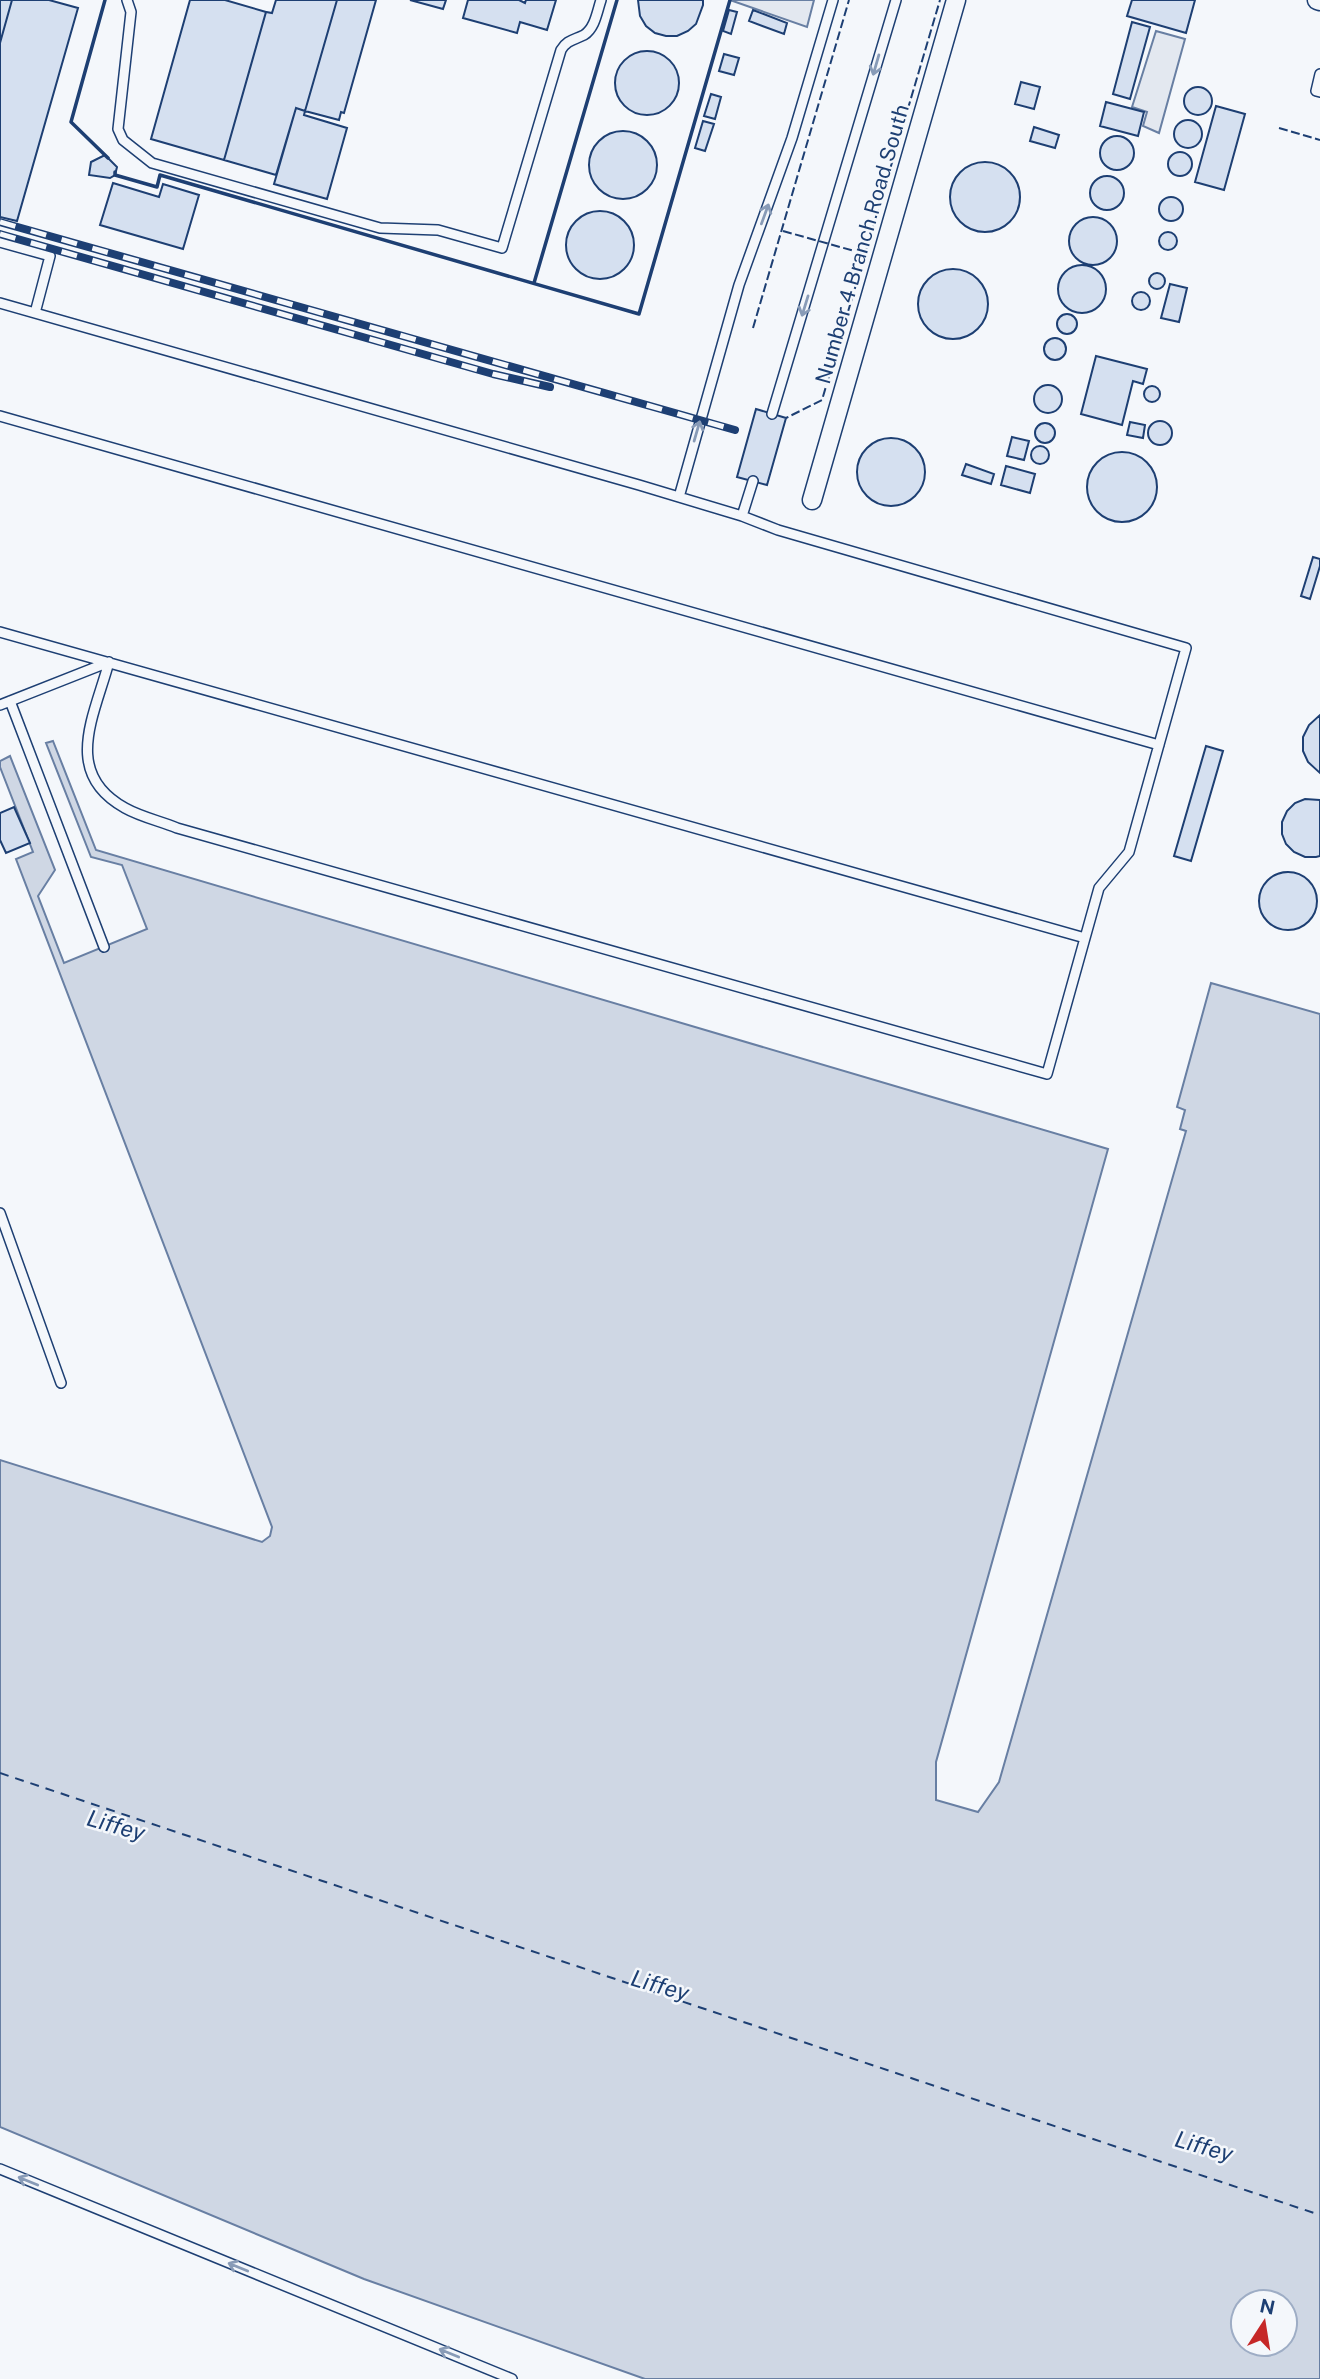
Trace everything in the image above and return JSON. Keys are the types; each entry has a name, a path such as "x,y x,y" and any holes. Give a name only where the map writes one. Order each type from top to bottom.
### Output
{"street":[{"name":"Number 4 Branch Road South","path":"812,500 956,0"}],"lane":[{"path":"128,0 131,12 118,129 123,140 152,163 380,228 438,230 502,248 561,50 565,43 584,35 591,28 601,0"},
{"path":"679,497 739,285 792,138 833,0"},
{"path":"772,414 896,0"},
{"path":"1320,74 1315,91 1320,92"},
{"path":"0,242 50,256 35,313"},
{"path":"0,303 679,497 778,530 1186,648 1129,852 1099,888 1047,1074 190,832 126,809 105,794 89,773 86,748 109,663"},
{"path":"0,416 1159,745"},
{"path":"742,516 752,481"},
{"path":"0,632 1085,938"},
{"path":"0,705 109,663"},
{"path":"10,701 104,947"},
{"path":"0,1213 61,1382"},
{"path":"0,2169 512,2379"}],"shaded area":[{"path":"730,0 814,0 807,27"},
{"path":"1156,31 1185,39 1159,133 1143,126 1147,112 1132,107"}],"water":[{"name":"Liffey","path":"53,741 96,850 1108,1149 936,1762 936,1800 978,1812 999,1782 1186,1131 1180,1129 1185,1110 1177,1107 1211,983 1320,1014 1320,2379 645,2379 364,2279 0,2127 0,1460 262,1542 270,1536 272,1527 16,859 33,852 0,761 10,756 55,870 38,896 64,963 147,929 122,865 91,857 46,743"}],"building":[{"path":"0,0 12,0 0,43"},
{"path":"12,0 49,0 78,8 17,221 0,217 0,43"},
{"path":"190,0 225,0 266,12 224,160 151,139"},
{"path":"276,0 337,0 305,111 296,108 276,175 224,160 266,12 272,13"},
{"path":"337,0 376,0 344,113 341,112 339,120 305,111"},
{"path":"410,0 446,0 443,9"},
{"path":"468,0 519,0 525,3 526,0 556,0 547,30 520,22 517,33 463,18"},
{"path":"638,0 703,0 703,5 696,24 688,31 677,36 666,36 655,33 646,26 640,16"},
{"path":"1132,0 1195,0 1186,33 1127,16"},
{"path":"729,10 737,12 731,34 723,31"},
{"path":"753,10 787,23 784,34 749,21"},
{"path":"1132,22 1150,27 1130,99 1113,94"},
{"path":"647,51 659,53 670,60 677,71 677,95 670,106 659,113 647,115 635,113 624,106 617,95 615,83 617,71 624,60 635,53"},
{"path":"724,54 739,58 734,75 719,71"},
{"path":"1021,82 1040,87 1034,109 1015,104"},
{"path":"1198,87 1208,91 1212,101 1208,111 1198,115 1188,111 1184,101 1188,91"},
{"path":"711,94 721,97 715,119 704,116"},
{"path":"1106,102 1144,112 1138,136 1100,126"},
{"path":"1216,106 1245,114 1224,190 1195,182"},
{"path":"296,108 305,111 304,115 347,128 327,199 274,184"},
{"path":"1188,120 1198,124 1202,134 1198,144 1188,148 1178,144 1174,134 1178,124"},
{"path":"703,121 714,124 705,151 695,148"},
{"path":"1034,127 1059,135 1055,148 1030,141"},
{"path":"623,131 636,134 647,141 654,152 657,165 654,178 647,189 636,196 623,199 610,196 599,189 592,178 589,165 592,152 599,141 610,134"},
{"path":"1117,136 1129,141 1134,153 1129,165 1117,170 1105,165 1100,153 1105,141"},
{"path":"1180,152 1191,159 1192,164 1185,175 1180,176 1169,169 1168,164 1175,153"},
{"path":"105,155 117,167 115,175 110,178 89,175 91,162"},
{"path":"985,162 1010,172 1020,197 1010,222 985,232 960,222 950,197 960,172"},
{"path":"1107,176 1119,181 1124,193 1119,205 1107,210 1095,205 1090,193 1095,181"},
{"path":"113,183 159,197 163,184 199,195 183,249 100,225"},
{"path":"1171,197 1182,204 1183,209 1176,220 1171,221 1160,214 1159,209 1166,198"},
{"path":"600,211 613,214 624,221 631,232 634,245 631,258 624,269 613,276 600,279 587,276 576,269 569,258 566,245 569,232 576,221 587,214"},
{"path":"1093,217 1110,224 1117,241 1110,258 1093,265 1076,258 1069,241 1076,224"},
{"path":"1168,232 1174,235 1177,241 1174,247 1168,250 1162,247 1159,241 1162,235"},
{"path":"1082,265 1099,272 1106,289 1099,306 1082,313 1065,306 1058,289 1065,272"},
{"path":"953,269 978,279 988,304 978,329 953,339 928,329 918,304 928,279"},
{"path":"1157,273 1165,281 1157,289 1149,281"},
{"path":"1170,284 1187,288 1179,322 1161,318"},
{"path":"1141,292 1147,295 1150,301 1147,307 1141,310 1135,307 1132,301 1135,295"},
{"path":"1063,314 1071,314 1077,324 1071,334 1063,334 1057,328 1057,320"},
{"path":"1055,338 1063,341 1066,349 1063,357 1055,360 1047,357 1044,349 1047,341"},
{"path":"1096,356 1147,369 1143,384 1133,381 1122,425 1081,414"},
{"path":"1048,385 1058,389 1062,399 1058,409 1048,413 1038,409 1034,399 1038,389"},
{"path":"1152,386 1158,388 1158,400 1152,402 1146,400 1144,394 1146,388"},
{"path":"756,409 786,418 767,485 737,477"},
{"path":"1160,421 1169,424 1172,433 1169,442 1160,445 1151,442 1148,433 1151,424"},
{"path":"1130,422 1145,425 1143,438 1127,435"},
{"path":"1045,423 1052,426 1055,433 1052,440 1045,443 1038,440 1035,433 1038,426"},
{"path":"1012,437 1029,441 1024,460 1007,456"},
{"path":"891,438 904,441 915,448 922,459 925,472 922,485 915,496 904,503 891,506 878,503 867,496 860,485 857,472 860,459 867,448 878,441"},
{"path":"1036,446 1044,446 1049,455 1047,462 1036,464 1031,459 1031,451"},
{"path":"1115,452 1129,452 1142,458 1151,467 1157,487 1155,500 1147,512 1129,522 1115,522 1102,516 1093,507 1087,494 1087,480 1093,467 1102,458"},
{"path":"966,464 994,474 991,484 962,475"},
{"path":"1006,466 1035,474 1030,493 1001,485"},
{"path":"1313,557 1320,559 1320,566 1310,599 1301,596"},
{"path":"1320,715 1320,773 1308,762 1303,751 1303,737 1309,725"},
{"path":"1206,746 1223,751 1191,861 1174,856"},
{"path":"1305,799 1320,800 1320,856 1316,857 1305,857 1294,852 1286,844 1282,834 1282,822 1287,811 1295,803"},
{"path":"14,807 30,843 6,853 0,840 0,813"},
{"path":"1282,872 1294,872 1304,876 1313,885 1317,907 1309,922 1294,930 1282,930 1272,926 1263,917 1259,907 1259,895 1263,885 1272,876"}],"ferry route":[{"path":"0,1773 1320,2215"}],"railway":[{"path":"0,222 735,430"},
{"path":"0,234 493,374 550,387"}],"fence":[{"path":"753,328 849,0"},
{"path":"865,254 940,0"},
{"path":"1279,128 1320,140"},
{"path":"783,231 865,254 822,400 786,418"}],"wall":[{"path":"105,0 71,122 108,158"},
{"path":"534,283 617,0"},
{"path":"115,172 115,175 157,187 160,175 639,314 730,0"}]}
